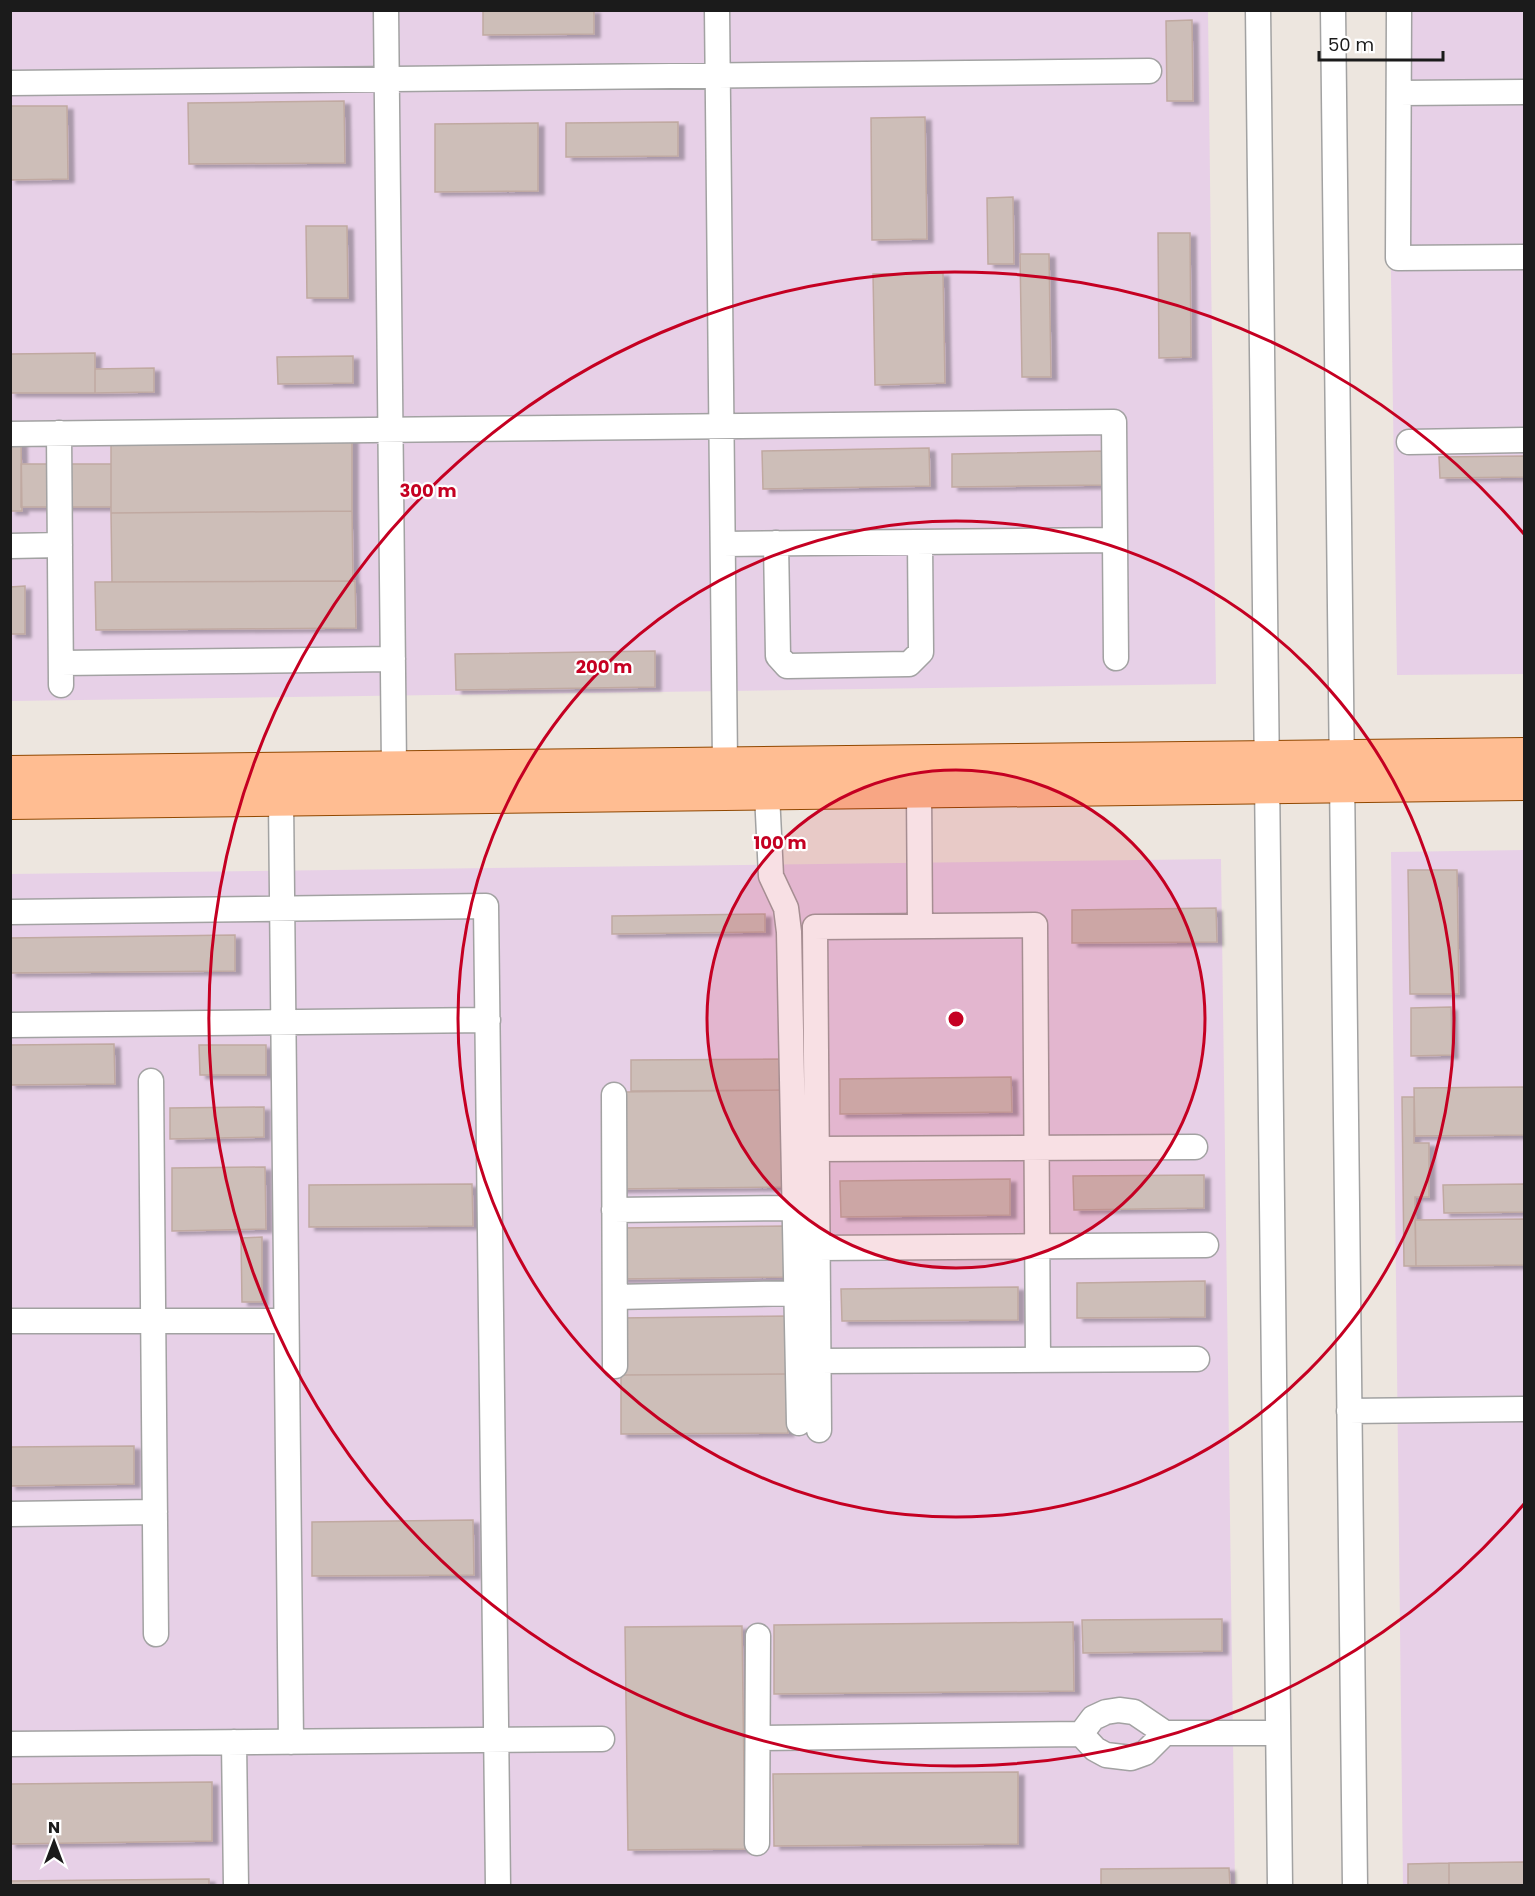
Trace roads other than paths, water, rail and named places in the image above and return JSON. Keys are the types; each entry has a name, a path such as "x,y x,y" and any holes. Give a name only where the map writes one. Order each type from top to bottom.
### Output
{"main road":[{"path":"10,772 1524,754"},
{"path":"10,803 1524,784"}],"street":[{"path":"386,10 394,767"},
{"path":"717,10 725,763"},
{"path":"1258,10 1280,1886"},
{"path":"1333,10 1355,1886"},
{"path":"1399,10 1398,258 1524,258"},
{"path":"10,83 1149,71"},
{"path":"1399,93 1524,92"},
{"path":"10,434 1114,422 1116,658"},
{"path":"59,433 61,674 393,659"},
{"path":"1409,442 1524,440"},
{"path":"723,544 1115,540"},
{"path":"776,543 778,656 787,666 909,664 921,652 920,542"},
{"path":"10,546 60,545"},
{"path":"919,792 920,926"},
{"path":"767,794 771,876 786,908 789,932 796,1293 809,1427 818,1361 815,927 1035,925 1038,1360"},
{"path":"281,800 291,1742"},
{"path":"10,912 486,906 498,1886"},
{"path":"10,1025 488,1020"},
{"path":"151,1081 156,1634"},
{"path":"614,1095 615,1366"},
{"path":"817,1149 1195,1147"},
{"path":"614,1210 794,1208"},
{"path":"818,1248 1206,1245"},
{"path":"615,1297 796,1293"},
{"path":"10,1321 286,1321"},
{"path":"818,1361 1197,1359"},
{"path":"1349,1411 1524,1409"},
{"path":"10,1514 155,1512"},
{"path":"757,1843 758,1636"},
{"path":"1081,1734 1093,1718 1106,1712 1119,1710 1134,1712 1165,1732 1278,1732"},
{"path":"758,1738 1081,1734 1095,1749 1106,1755 1131,1758 1145,1753 1165,1732"},
{"path":"10,1744 602,1739"},
{"path":"234,1742 236,1886"}]}
